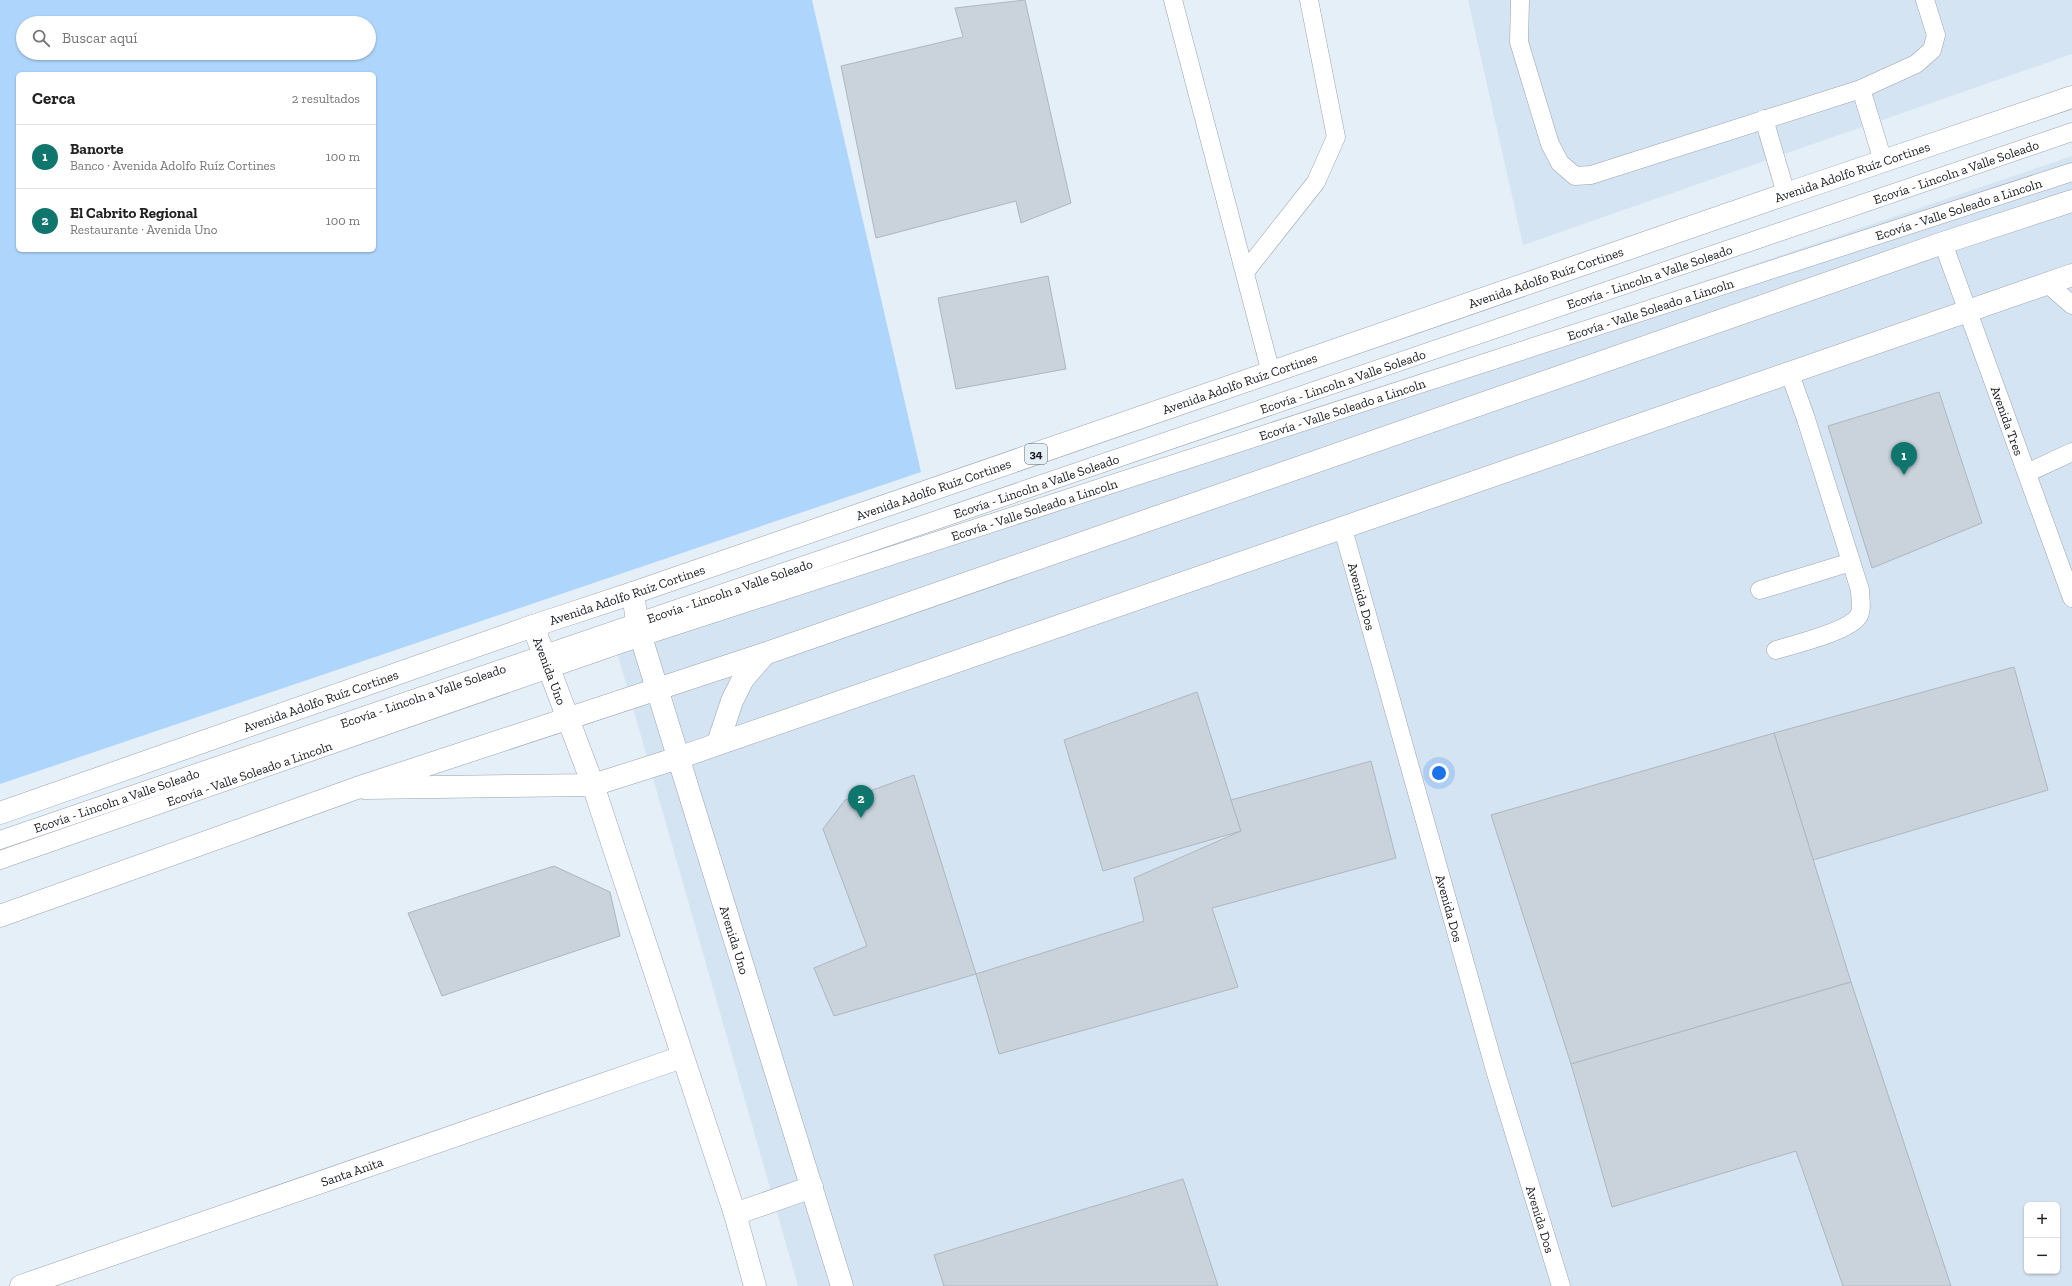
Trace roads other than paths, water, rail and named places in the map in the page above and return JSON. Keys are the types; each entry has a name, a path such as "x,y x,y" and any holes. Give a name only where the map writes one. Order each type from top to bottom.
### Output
{"main road":[{"name":"Avenida Adolfo Ruíz Cortines","path":"0,813 533,626 633,593 1786,194 2072,97"},
{"path":"0,916 357,788 764,654 1943,243 2072,201"},
{"path":"357,788 593,785 678,758 1343,529 2072,275"},
{"name":"Avenida Uno","path":"633,593 639,629 842,1286"},
{"name":"Avenida Uno","path":"533,626 567,720 593,785 735,1214 755,1286"},
{"path":"718,743 732,700 743,679 764,654"},
{"name":"Santa Anita","path":"21,1286 682,1057"},
{"path":"735,1214 812,1187"}],"lane":[{"path":"1173,0 1271,373"},
{"path":"1245,272 1316,182 1336,137 1309,0"},
{"path":"1520,0 1519,42 1550,144 1560,163 1575,176 1591,175 1861,89 1916,64 1932,50 1936,35 1925,0"},
{"path":"1861,89 1883,161"},
{"path":"1764,119 1786,194"},
{"name":"Ecovía - Lincoln a Valle Soleado","path":"639,629 2072,132"},
{"name":"Ecovía - Valle Soleado a Lincoln","path":"0,860 546,661 639,629 2072,172"},
{"name":"Avenida Tres","path":"1943,243 2072,598"},
{"path":"2048,284 2072,304"},
{"path":"1776,650 1848,626 1859,616 1861,604 1860,590 1806,419 1790,374"},
{"path":"2027,473 2072,452"},
{"name":"Avenida Dos","path":"1343,529 1493,1063 1562,1286"},
{"path":"1760,590 1850,562"},
{"name":"Ecovía - Lincoln a Valle Soleado","path":"0,840 546,661"}],"place":[{"name":"Banorte","path":"1904,475"},
{"name":"El Cabrito Regional","path":"861,818"}]}
